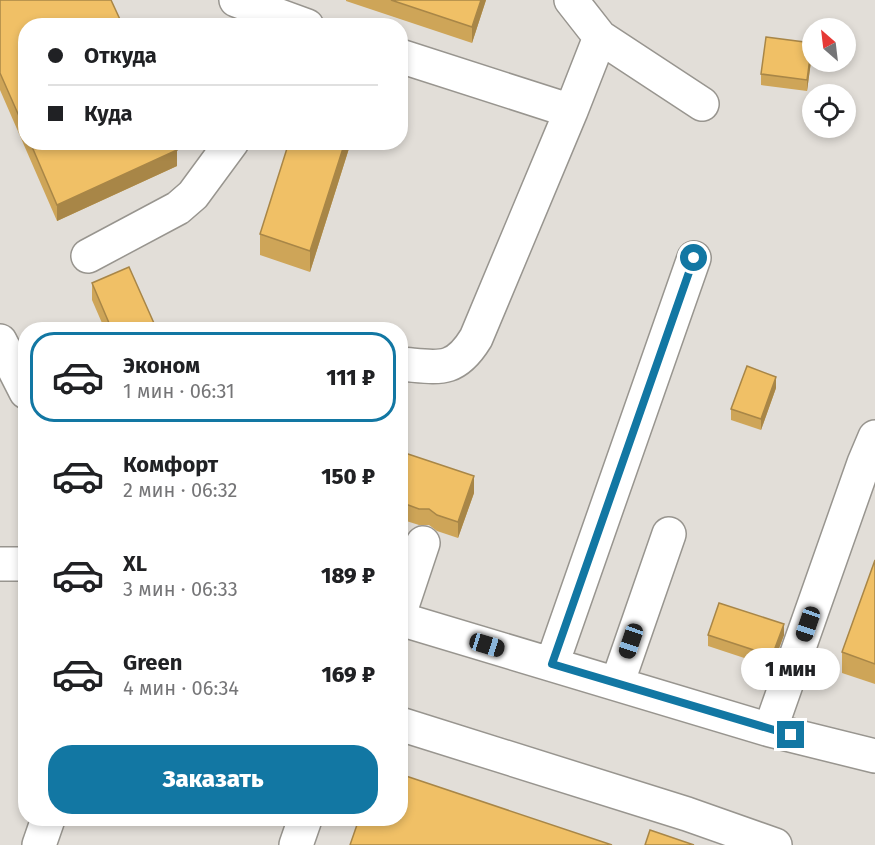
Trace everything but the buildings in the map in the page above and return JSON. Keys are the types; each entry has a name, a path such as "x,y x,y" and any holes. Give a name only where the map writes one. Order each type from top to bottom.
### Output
{"street":[{"path":"236,0 287,18"},
{"path":"311,18 314,0"},
{"path":"572,0 600,37 702,104"},
{"path":"408,365 438,368 454,363 467,352 476,338 572,111 600,37"},
{"path":"408,59 572,111"},
{"path":"88,256 178,208 193,195 226,150"},
{"path":"552,664 694,258"},
{"path":"0,341 18,377"},
{"path":"770,730 875,437"},
{"path":"617,684 669,534"},
{"path":"408,588 423,543"},
{"path":"0,564 18,564"},
{"path":"408,620 770,730 875,756"},
{"path":"408,727 687,814 775,845"},
{"path":"39,845 46,826"},
{"path":"297,845 302,826"}],"route":[{"path":"694,258 552,664 791,735"}]}
